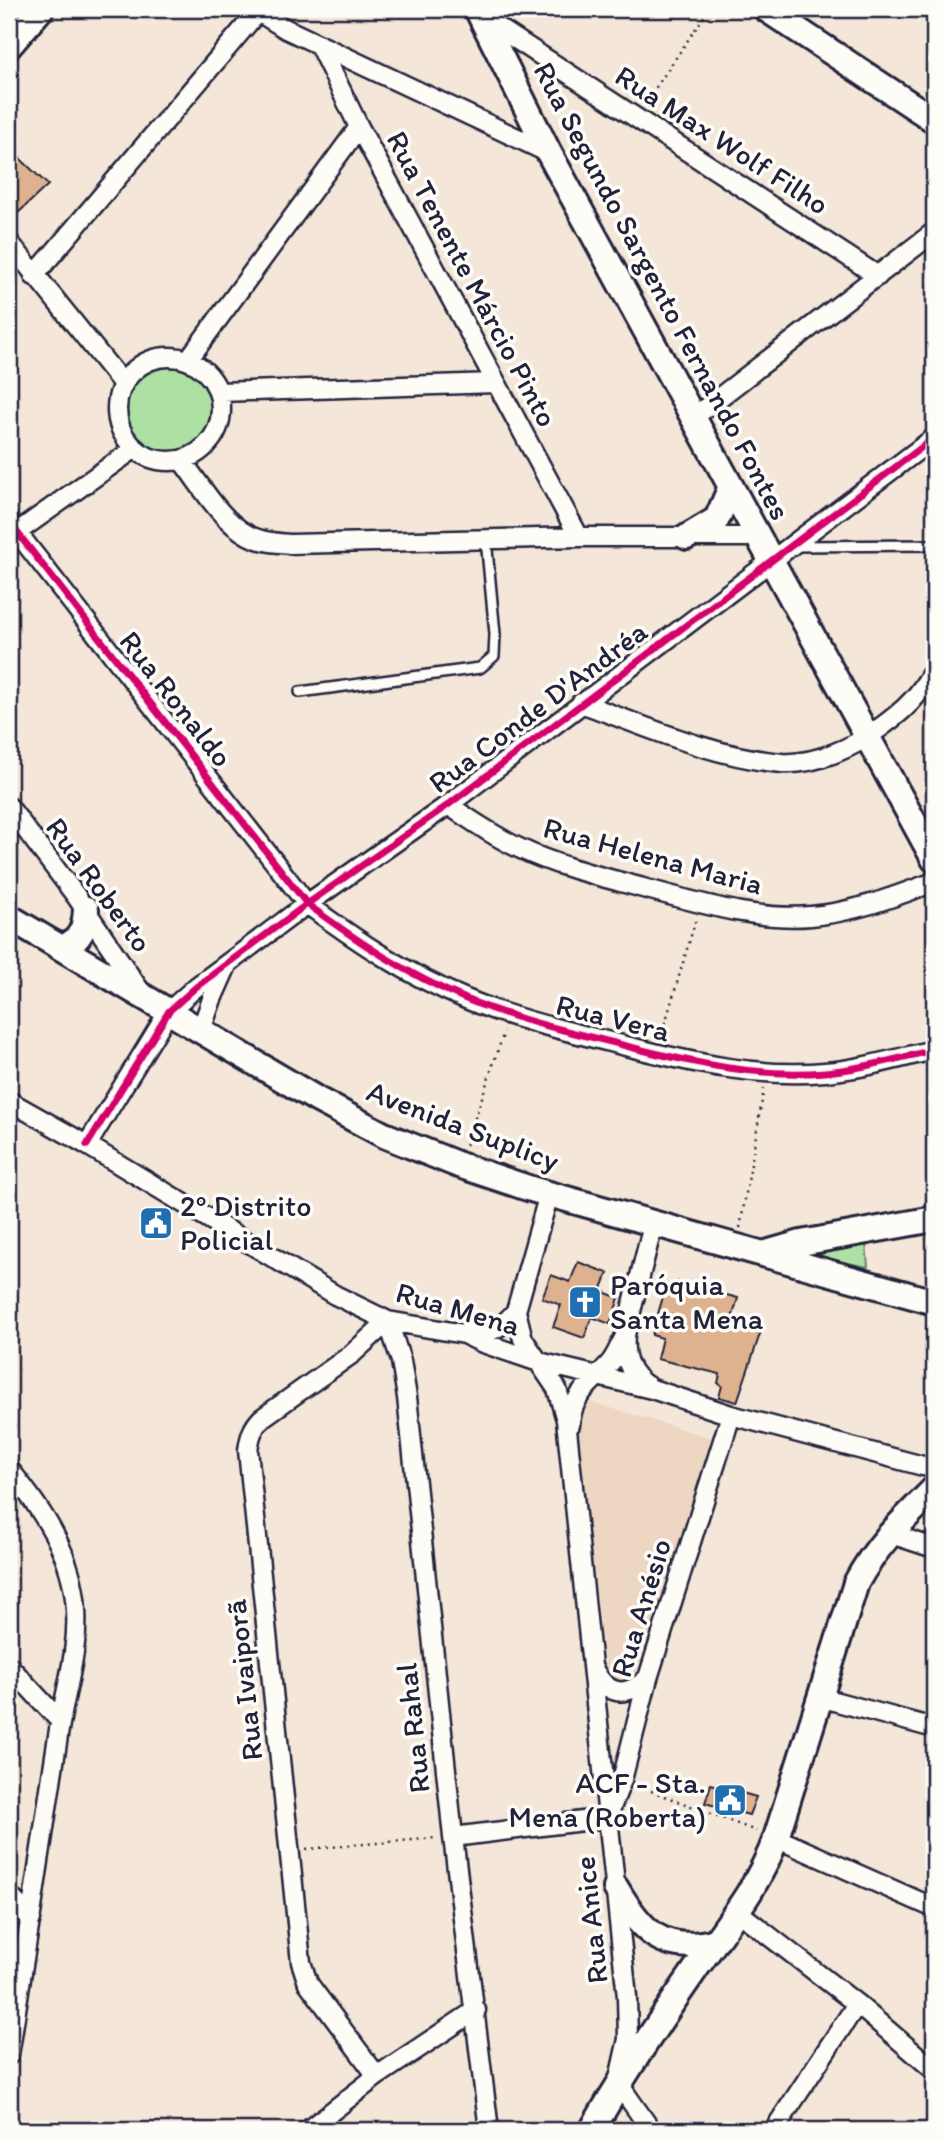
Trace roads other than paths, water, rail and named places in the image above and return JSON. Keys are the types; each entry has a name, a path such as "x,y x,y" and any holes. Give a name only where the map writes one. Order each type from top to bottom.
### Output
{"street":[{"path":"9,46 41,9"},
{"path":"766,9 934,120"},
{"path":"34,276 257,10 286,29 548,153"},
{"name":"Rua Max Wolf Filho","path":"480,13 878,276"},
{"name":"Rua Segundo Sargento Fernando Fontes","path":"480,13 548,153 694,417 730,489 757,537 779,553 867,738 934,859"},
{"name":"Rua Tenente Márcio Pinto","path":"319,45 359,127 579,537"},
{"path":"501,57 512,52 536,51"},
{"path":"188,360 359,127"},
{"path":"694,417 934,232"},
{"path":"9,242 123,384"},
{"path":"170,356 188,360 207,372 219,392 222,414 216,434 201,451 182,461 156,461 134,449 123,435 117,418 117,400 123,384 135,369 151,359 170,356"},
{"path":"219,392 496,383"},
{"name":"Rua Conde D'Andréa","path":"87,1145 170,1012 210,976 448,805 934,438"},
{"path":"11,531 134,449"},
{"path":"182,461 232,524 250,536 270,542 292,544 579,537 757,537"},
{"path":"687,537 717,519 730,489"},
{"name":"Rua Ronaldo","path":"11,531 307,904"},
{"path":"581,703 680,739 733,754 782,763 817,759 867,738 909,706 923,690 934,668"},
{"name":"Rua Helena Maria","path":"448,805 490,834 523,850 587,873 701,903 774,916 844,912 873,905 934,881"},
{"name":"Rua Roberto","path":"9,807 86,909 143,995"},
{"name":"Rua Vera","path":"307,904 358,942 395,965 466,999 510,1014 656,1053 715,1066 766,1072 824,1072 880,1063 934,1050"},
{"path":"63,948 81,935 86,909"},
{"name":"Avenida Suplicy","path":"9,917 318,1100 384,1135 459,1165 549,1194 934,1302"},
{"name":"Rua Conde D'Andréa","path":"201,1030 228,963"},
{"name":"Rua Mena","path":"9,1101 87,1145 324,1289 388,1321 464,1334 540,1362 652,1389 731,1415 934,1467"},
{"path":"464,1334 476,1335 499,1328 516,1311 549,1194"},
{"path":"762,1254 802,1243 934,1219"},
{"path":"652,1389 632,1373 624,1348 653,1225"},
{"name":"Rua Anice","path":"516,1311 523,1339 557,1389 569,1435 627,1997 628,2039 618,2083"},
{"name":"Rua Rahal","path":"388,1321 401,1361 407,1397 453,1837 489,2130"},
{"name":"Rua Ivaiporã","path":"377,2076 304,1974 288,1851 248,1450 254,1425 352,1354 388,1321"},
{"name":"Rua Anice","path":"569,1435 575,1402 615,1356 625,1335"},
{"name":"Rua Anésio","path":"607,1818 622,1780 648,1678 731,1415"},
{"path":"9,1469 52,1527 72,1580 76,1610 75,1643 60,1721 9,2055"},
{"path":"592,2130 618,2083 759,1879 776,1838 856,1583 888,1533 934,1489"},
{"path":"888,1533 934,1548"},
{"path":"9,1666 60,1721"},
{"path":"592,1667 600,1681 608,1689 615,1691 634,1688 648,1678"},
{"path":"819,1697 934,1728"},
{"path":"453,1837 607,1818"},
{"path":"776,1838 934,1908"},
{"path":"616,1888 642,1927 660,1939 690,1945 716,1941"},
{"path":"9,1895 31,1919"},
{"path":"737,1911 857,2004 934,2070"},
{"path":"774,2130 857,2004"},
{"path":"308,2130 377,2076 476,2010"},
{"path":"618,2083 651,2130"}],"lane":[{"path":"300,692 480,668 494,656 495,634 486,539"},
{"path":"779,553 934,545"}],"place":[{"name":"2º Distrito Policial","path":"156,1223"},
{"name":"Paróquia Santa Mena","path":"585,1302"},
{"name":"ACF - Sta. Mena (Roberta)","path":"730,1800"}]}
